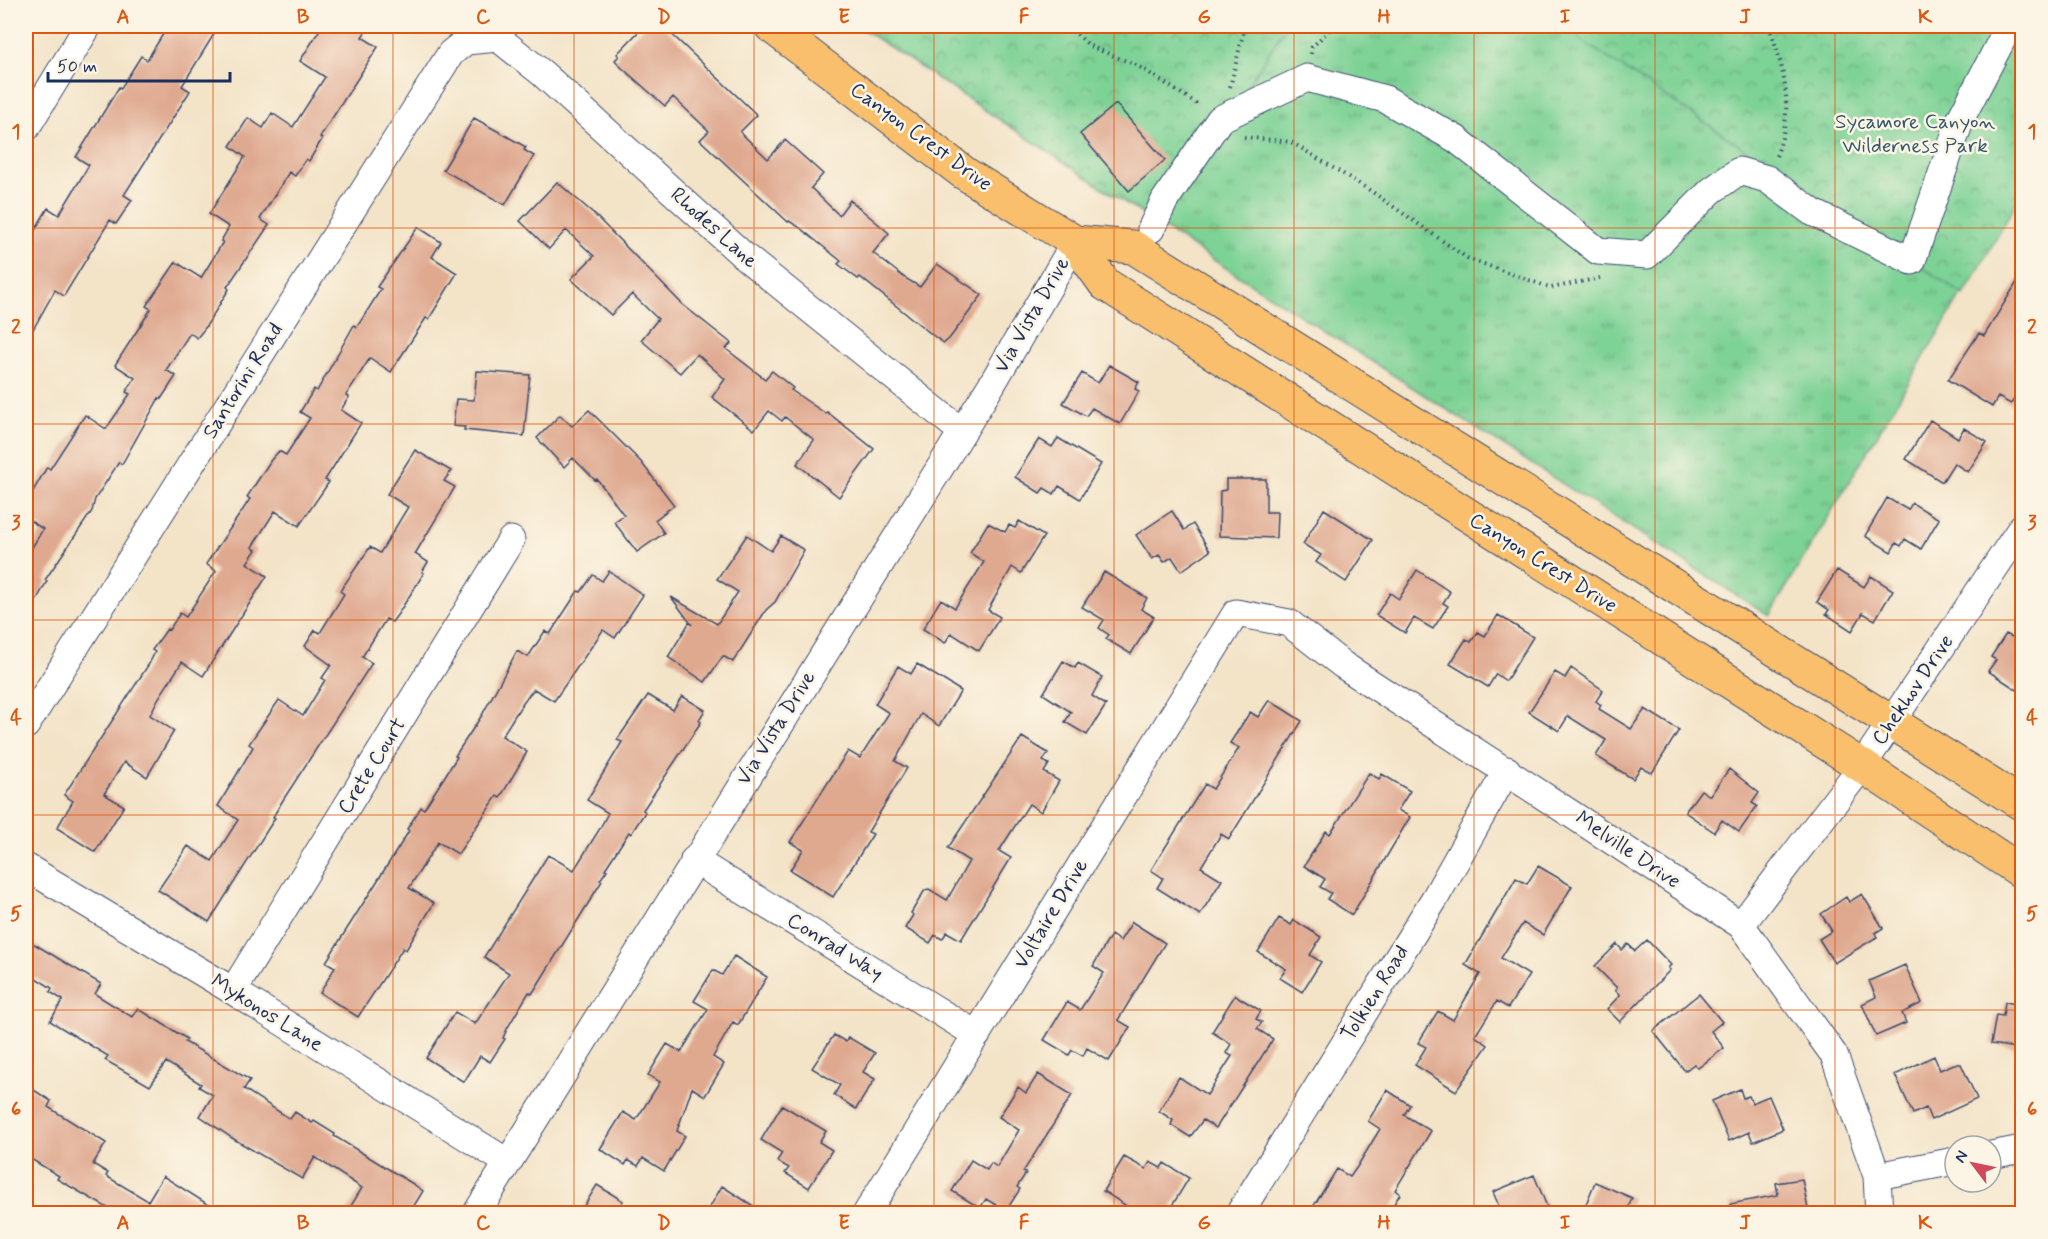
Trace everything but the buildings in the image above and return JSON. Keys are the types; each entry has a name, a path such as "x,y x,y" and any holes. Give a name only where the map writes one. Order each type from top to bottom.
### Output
{"main road":[{"name":"Canyon Crest Drive","path":"771,26 964,172 1075,242 1105,284 1862,766 2022,872"},
{"name":"Canyon Crest Drive","path":"1075,242 1133,247 2022,804"}],"street":[{"path":"26,128 88,26"},
{"path":"1151,229 1165,200 1215,126 1307,78 1385,99 1456,139 1598,251 1647,255 1711,191 1738,171 1767,179 1812,212 1912,261 1961,118 2009,26"},
{"name":"Rhodes Lane","path":"466,41 498,38 516,52 744,256 961,431"},
{"name":"Santorini Road","path":"26,725 451,53 466,41"},
{"name":"Via Vista Drive","path":"476,1214 961,431 1075,242"},
{"name":"Chekhov Drive","path":"1741,925 1862,766 2021,534"},
{"name":"Crete Court","path":"233,991 511,540"},
{"name":"Melville Drive","path":"1236,613 1288,623 1343,665 1741,925 1834,1055 1877,1176 1879,1214"},
{"name":"Voltaire Drive","path":"866,1214 1236,613"},
{"name":"Tolkien Road","path":"1239,1214 1435,898 1507,770"},
{"name":"Conrad Way","path":"694,860 977,1035"},
{"name":"Mykonos Lane","path":"26,867 233,991 507,1162"},
{"path":"2003,1153 2022,1149"},
{"path":"1877,1176 1943,1163"}],"path":[{"path":"1068,26 1090,46 1137,66 1215,126 1291,142 1371,191 1467,258 1551,288 1602,277"},
{"path":"1215,126 1236,68 1245,26"},
{"path":"1307,78 1312,47 1333,26"},
{"path":"1767,179 1783,138 1788,105 1778,51 1769,26"}],"green space":[{"path":"858,26 2022,26 2022,193 1769,616 1159,225"},
{"path":"858,26 1286,26 1159,225"},
{"name":"Sycamore Canyon Wilderness Park","path":"1560,26 2022,26 2022,193 1964,295"}]}
